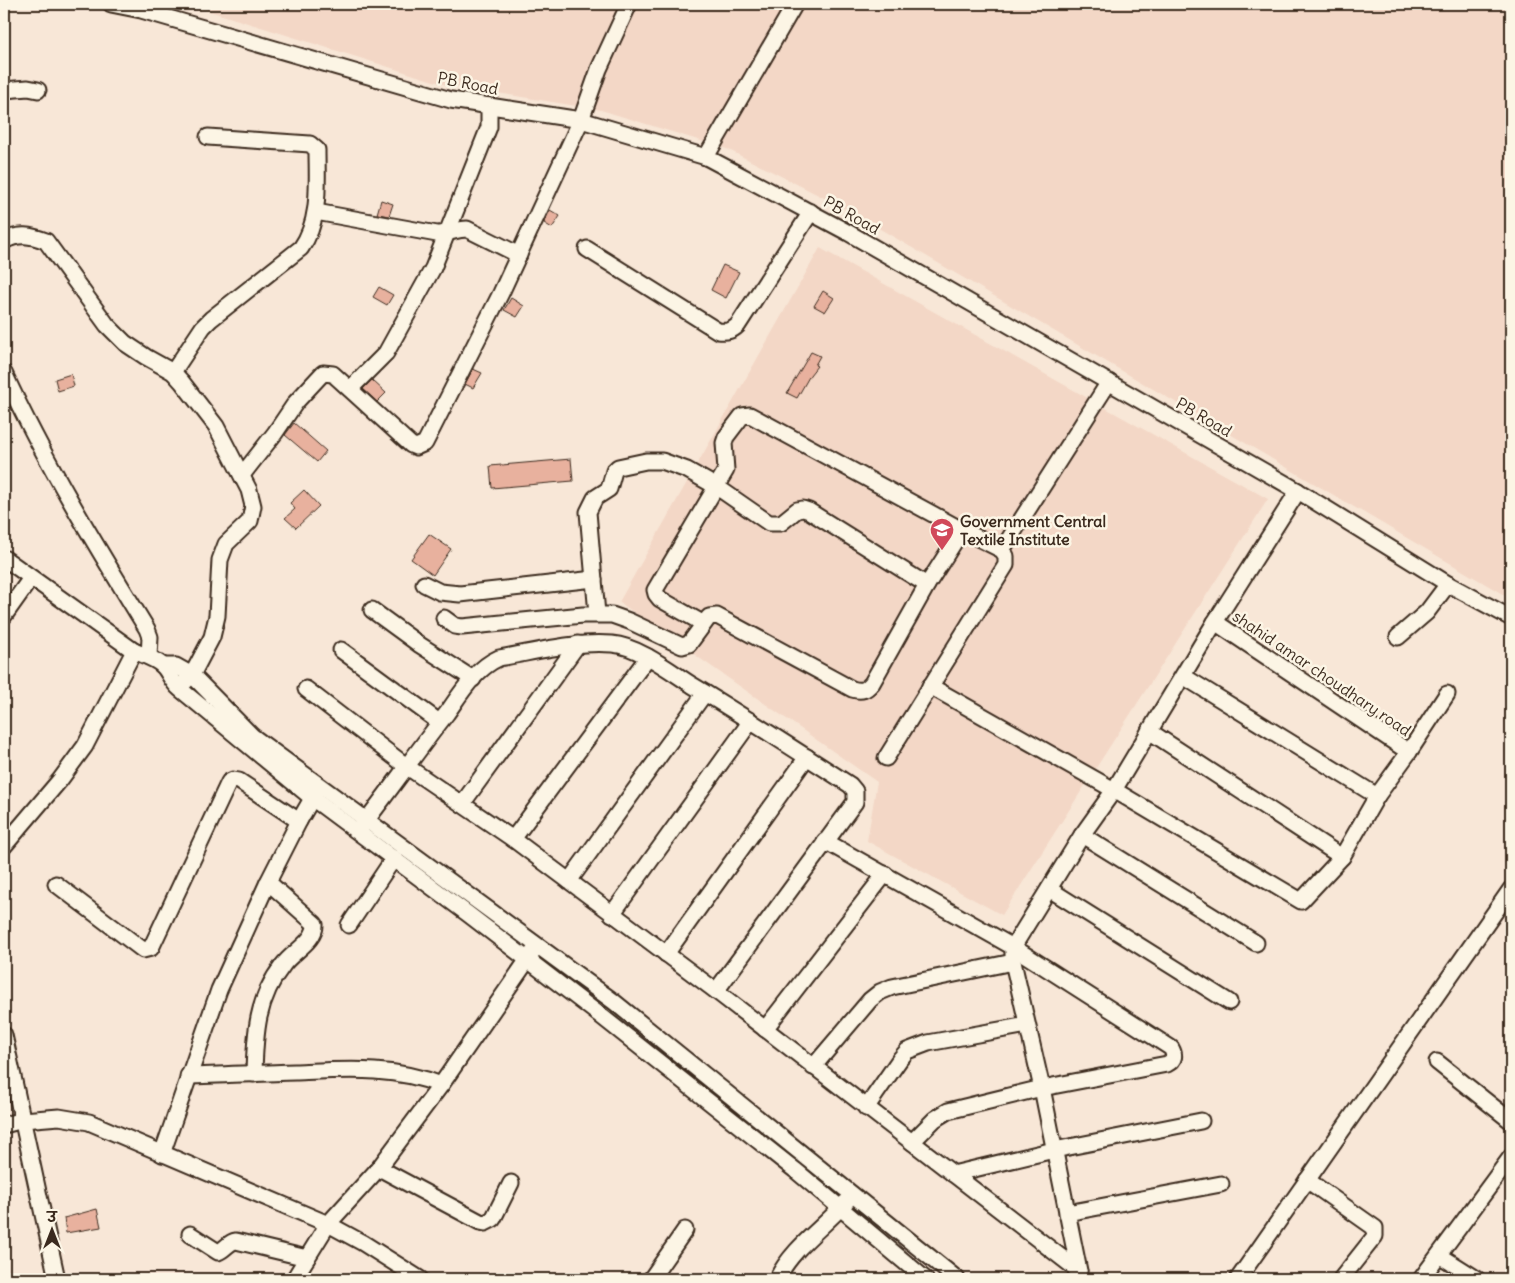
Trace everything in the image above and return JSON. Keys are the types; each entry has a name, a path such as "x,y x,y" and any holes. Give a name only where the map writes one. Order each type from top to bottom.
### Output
{"street":[{"name":"PB Road","path":"111,4 143,7 451,100 581,120 706,157 847,232 1109,382 1298,491 1448,584 1511,618"},
{"path":"242,475 270,440 302,394 323,373 333,374 411,445 416,446 425,443 486,326 519,255 581,120 599,69 629,4"},
{"path":"706,157 795,4"},
{"path":"4,90 28,88 38,90"},
{"path":"350,389 378,363 393,342 433,268 489,127 489,106"},
{"path":"173,372 210,319 301,248 311,231 316,212 317,150 314,146 310,144 208,137"},
{"path":"316,212 427,232 446,234 460,229 467,229 519,255"},
{"path":"587,249 718,331 728,332 734,330 811,212"},
{"path":"4,241 11,237 26,235 35,236 46,241 107,326 125,343 173,372 216,426 249,490 253,506 250,521 226,544 220,560 216,626 207,648 192,674 180,689"},
{"path":"4,373 30,428 100,552 147,629 150,638 149,657"},
{"path":"1002,550 1109,382"},
{"path":"704,624 660,599 655,590 726,470 724,450 726,438 742,416 750,415 1002,550 1006,556 1006,565 886,758"},
{"path":"597,614 588,512 595,498 608,489 614,471 618,467 634,463 662,462 687,470 717,487 769,523 781,523 797,510 809,511 927,585"},
{"path":"1078,1275 1042,1088 1013,954 1082,835 1114,790 1215,622 1298,491"},
{"path":"444,618 455,626 462,627 597,614 620,617 682,646 688,644 709,617 713,615 723,618 852,689 861,691 872,683 927,585 962,530"},
{"path":"4,558 134,651 164,666 176,666 192,674 252,736 321,785 394,858 413,864 478,902 613,1002 957,1279"},
{"path":"4,616 32,578"},
{"path":"424,584 440,592 460,594 594,579"},
{"path":"1398,638 1427,612 1448,584"},
{"path":"372,610 420,645 473,679"},
{"name":"shahid amar choudhary road","path":"1215,622 1409,752"},
{"path":"462,804 578,644"},
{"path":"362,825 439,722 488,663 498,658 578,644 625,646 648,657 752,721 850,785 855,791 855,802 716,991"},
{"path":"341,650 439,722"},
{"path":"4,846 60,780 84,746 134,651"},
{"path":"513,839 648,657"},
{"path":"164,666 172,682 312,798 362,825 413,864 468,914 601,1016 795,1170 925,1279"},
{"path":"1183,676 1377,796"},
{"path":"930,686 1114,790 1301,901 1342,857 1377,796 1447,694"},
{"path":"306,689 406,766 513,839 716,991 953,1174 1078,1275"},
{"path":"568,881 705,693"},
{"path":"612,914 752,721"},
{"path":"1149,731 1342,857"},
{"path":"666,954 807,757"},
{"path":"56,884 143,950 148,950 151,948 229,782 233,780 239,781 299,820"},
{"path":"162,1154 219,990 268,882 299,820 321,785"},
{"path":"1082,835 1256,942"},
{"path":"826,841 885,874 1013,954 1172,1048 1174,1052 1172,1061 1167,1064 1042,1088 948,1111 935,1119 912,1142"},
{"path":"348,925 394,858"},
{"path":"764,1029 885,874"},
{"path":"254,1074 258,1017 266,994 282,966 310,938 315,928 315,924 268,882"},
{"path":"1049,889 1230,1002"},
{"path":"1238,1279 1511,889"},
{"path":"468,914 478,902"},
{"path":"294,1279 328,1224 379,1168 441,1085 537,946"},
{"path":"813,1067 870,1000 880,992 892,987 1013,954"},
{"path":"601,1016 613,1002"},
{"path":"866,1108 907,1051 928,1043 1028,1026"},
{"path":"4,1035 57,1279"},
{"path":"1437,1062 1511,1121"},
{"path":"188,1076 332,1070 393,1071 420,1077 441,1085"},
{"path":"4,1124 23,1120 59,1117 89,1122 328,1224 363,1243 420,1279"},
{"path":"953,1174 1054,1150 1201,1121"},
{"path":"1421,1279 1509,1164"},
{"path":"379,1168 485,1223 492,1219 511,1183"},
{"path":"1307,1180 1375,1228 1375,1236 1342,1279"},
{"path":"1067,1213 1221,1184"},
{"path":"777,1279 800,1247 852,1195"},
{"path":"651,1279 685,1230"},
{"path":"190,1234 218,1252 228,1244 236,1241 307,1258"},
{"path":"1438,1255 1477,1279"}],"shaded area":[{"path":"187,4 1511,4 1511,599 846,209 727,149 601,110 443,84"},
{"name":"Government Central Textile Institute","path":"820,248 1268,499 1002,915 867,841 877,782 619,602"}],"building":[{"path":"381,200 393,204 389,216 377,214"},
{"path":"550,210 560,216 552,228 544,223"},
{"path":"723,265 739,272 726,298 711,290"},
{"path":"379,287 393,295 387,305 373,297"},
{"path":"823,291 834,298 825,312 814,306"},
{"path":"511,298 524,306 517,317 504,310"},
{"path":"811,352 820,356 815,365 817,366 797,398 787,393"},
{"path":"473,369 482,373 473,388 465,384"},
{"path":"71,374 74,386 58,391 55,379"},
{"path":"372,380 386,393 377,402 363,389"},
{"path":"294,423 326,451 317,462 285,435"},
{"path":"571,459 573,481 492,488 490,466"},
{"path":"304,490 319,506 296,528 285,518 295,509 290,503"},
{"path":"429,534 451,549 433,575 411,559"},
{"path":"97,1209 101,1227 66,1233 64,1218"}],"place":[{"name":"Government Central Textile Institute","path":"942,551"}]}
